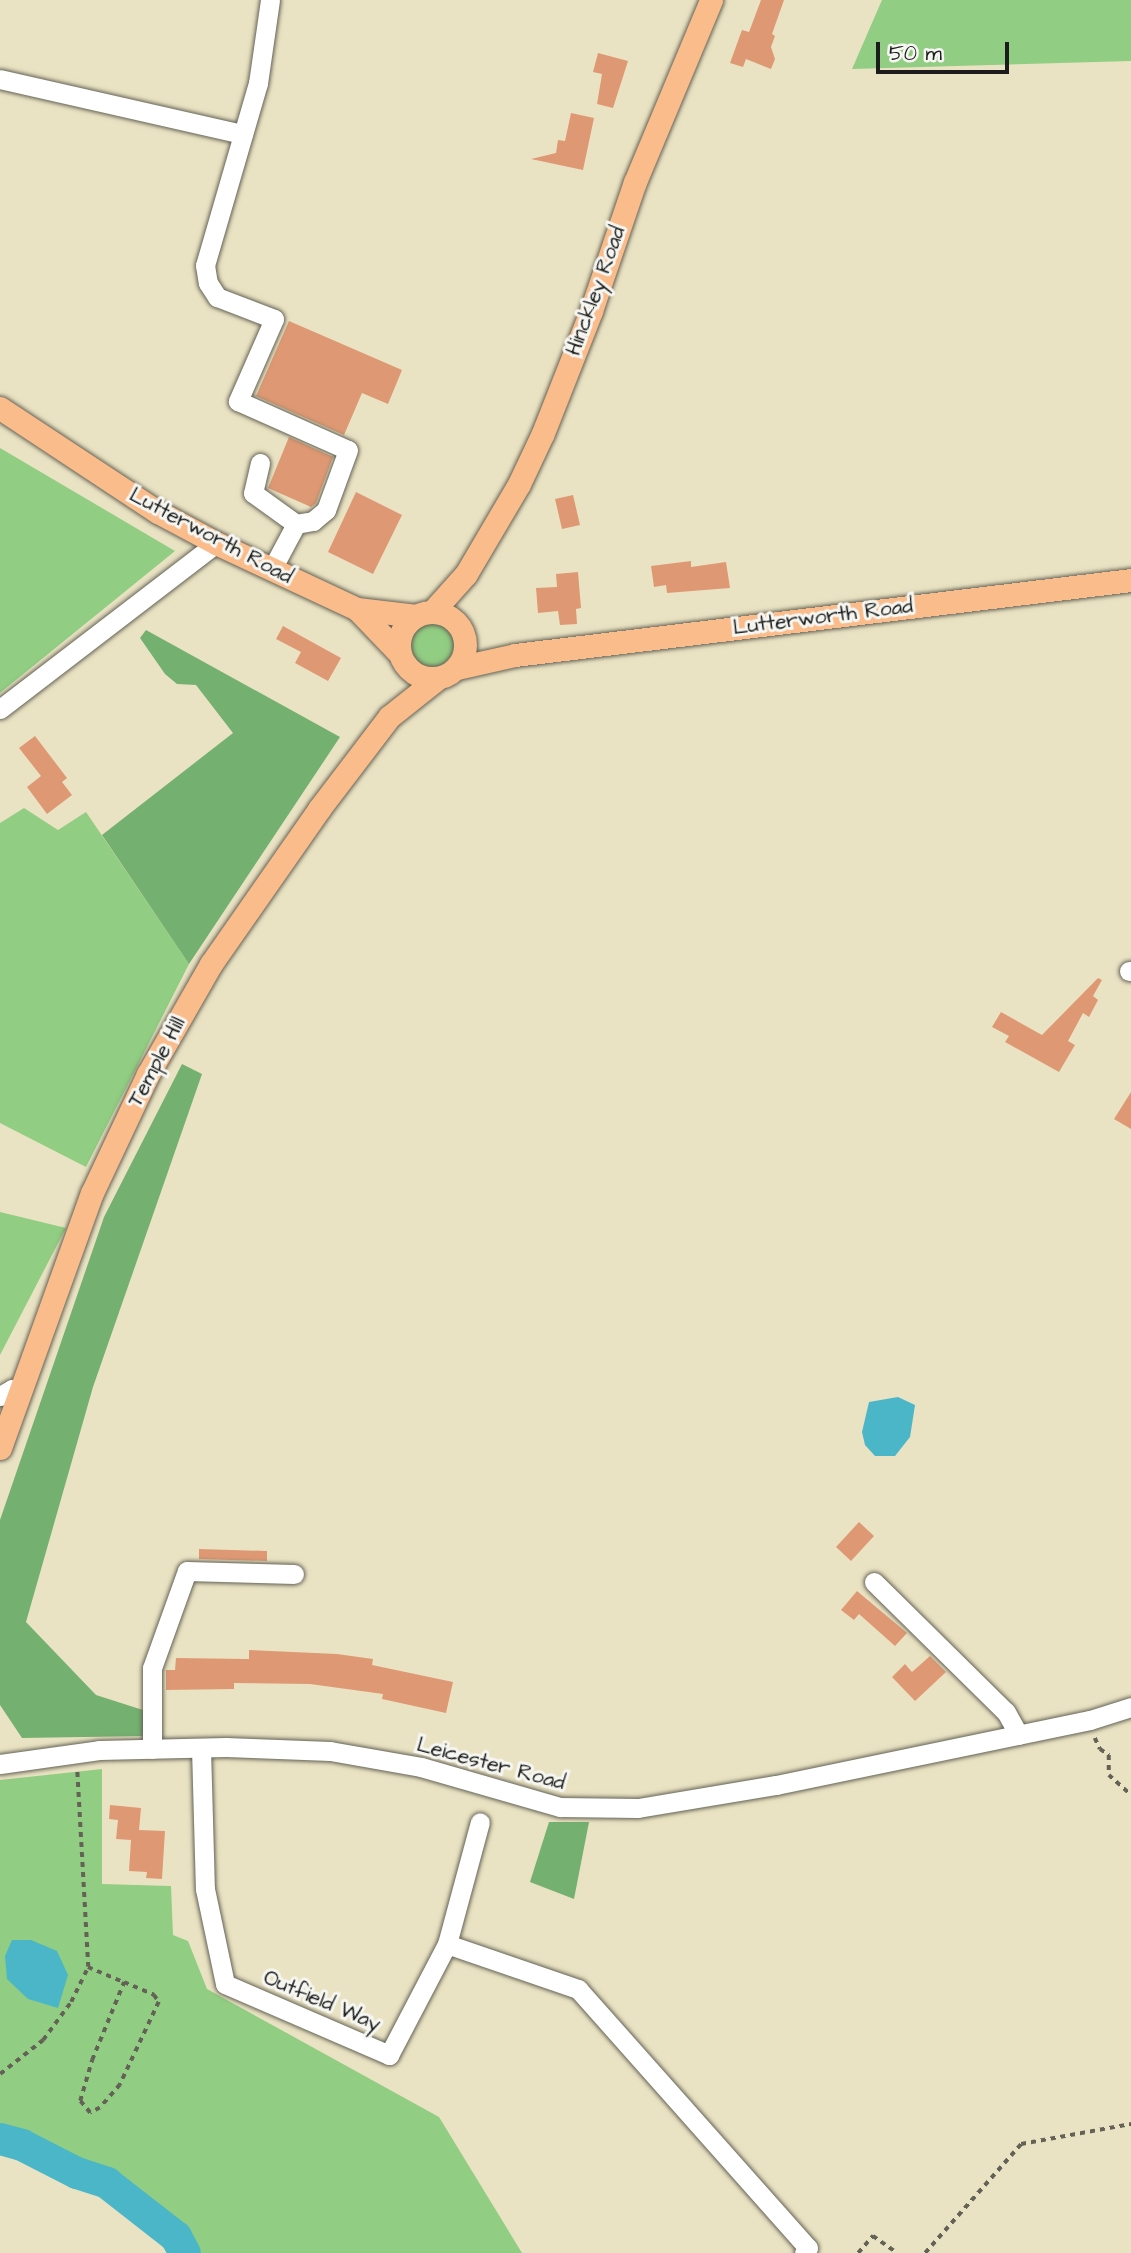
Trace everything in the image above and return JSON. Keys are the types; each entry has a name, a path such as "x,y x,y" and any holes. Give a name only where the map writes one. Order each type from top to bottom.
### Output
{"main road":[{"name":"Hinckley Road","path":"424,614 466,574 519,484 543,433 591,311 635,182 711,0"},
{"name":"Lutterworth Road","path":"0,408 158,512 216,543 357,609 424,614"},
{"name":"Hinckley Road","path":"460,628 466,574"},
{"name":"Lutterworth Road","path":"447,673 515,655 1131,580"},
{"name":"Lutterworth Road","path":"357,609 403,660"},
{"path":"424,614 450,617 460,628 465,651 447,673 420,677 403,660 400,636 424,614"},
{"name":"Lutterworth Road","path":"460,628 486,646 515,655"},
{"name":"Temple Hill","path":"389,717 403,660"},
{"name":"Temple Hill","path":"0,1448 10,1395 92,1193 148,1074 211,964 319,809 389,717 447,673"}],"street":[{"path":"260,463 253,494 296,524 313,521 326,510 348,450 238,401 274,318 217,298 208,283 205,265 258,83 270,0"},
{"path":"0,79 243,134"},
{"path":"272,569 296,524"},
{"path":"0,709 216,543"},
{"path":"152,1749 152,1668 187,1571 294,1574"},
{"path":"874,1582 1006,1712 1019,1735"},
{"name":"Leicester Road","path":"0,1764 76,1753 152,1749 330,1751 421,1767 560,1807 638,1808 776,1786 1090,1720 1131,1707"},
{"name":"Outfield Way","path":"201,1748 205,1889 225,1984 389,2055 447,1944 480,1822"},
{"path":"447,1944 578,1989 808,2248 804,2253"}],"path":[{"path":"1092,1729 1100,1749 1109,1755 1109,1774 1131,1794"},
{"path":"0,2074 43,2040 71,2002 88,1967 76,1753"},
{"path":"88,1967 124,1982 154,1995 159,2002 120,2085 100,2108 90,2113 80,2101 92,2060 124,1982"},
{"path":"925,2253 1021,2144 1131,2124"},
{"path":"858,2253 873,2236 897,2253"}],"green space":[{"path":"882,0 1131,0 1131,61 852,69"},
{"path":"0,448 175,551 0,693"},
{"path":"432,620 442,622 450,628 456,636 456,656 450,664 442,670 432,672 422,670 414,664 408,656 406,646 408,636 414,628 422,622"},
{"path":"146,630 340,737 189,964 102,835 233,733 196,685 177,684 165,674 140,638"},
{"path":"24,808 58,830 86,812 189,964 86,1167 0,1123 0,823"},
{"path":"182,1064 202,1074 93,1387 26,1622 96,1695 146,1711 146,1736 22,1738 0,1705 0,1520 104,1217"},
{"path":"0,1212 66,1228 0,1355"},
{"path":"102,1769 102,1884 171,1886 173,1935 188,1941 207,1989 439,2117 522,2253 185,2253 176,2237 107,2183 77,2173 22,2145 0,2139 0,1780"},
{"path":"549,1822 589,1822 574,1899 530,1882"}],"water":[{"path":"898,1397 915,1405 910,1437 895,1456 875,1456 865,1445 862,1432 869,1402"},
{"path":"12,1940 31,1940 57,1951 68,1975 58,2008 28,1999 7,1979 5,1956"}],"building":[{"path":"761,0 784,0 772,34 775,36 771,47 775,59 771,69 746,59 743,67 730,63 742,30 749,32"},
{"path":"598,53 628,61 613,108 597,104 602,74 593,72"},
{"path":"571,113 594,118 583,170 531,159 556,153 558,140 565,141"},
{"path":"289,321 402,370 388,404 362,393 344,435 256,396"},
{"path":"289,437 333,457 316,503 311,507 268,488"},
{"path":"356,492 402,515 373,574 328,552"},
{"path":"573,495 580,525 562,529 555,499"},
{"path":"691,561 691,567 726,562 730,588 667,593 666,585 654,587 651,566"},
{"path":"578,572 581,608 576,609 577,624 560,625 558,611 538,613 536,588 557,587 556,574"},
{"path":"283,626 341,658 328,681 295,663 301,652 276,639"},
{"path":"35,736 67,778 62,782 72,795 47,814 27,787 41,776 19,748"},
{"path":"1098,978 1102,980 1093,996 1098,1000 1089,1017 1083,1013 1068,1041 1075,1045 1059,1072 1005,1042 1009,1036 992,1027 1001,1012 1042,1035"},
{"path":"1131,1092 1131,1129 1114,1119"},
{"path":"859,1522 874,1536 851,1561 836,1547"},
{"path":"199,1549 267,1551 267,1561 199,1559"},
{"path":"857,1591 907,1633 895,1646 859,1614 854,1620 841,1610"},
{"path":"249,1650 337,1654 373,1659 372,1665 453,1682 446,1713 382,1699 383,1694 310,1684 234,1683 234,1689 166,1690 166,1670 175,1670 176,1658 249,1659"},
{"path":"930,1656 946,1672 915,1701 892,1677 905,1664 912,1672"},
{"path":"110,1805 141,1808 139,1830 165,1831 162,1879 146,1878 147,1872 129,1871 131,1840 116,1839 118,1820 109,1819"}],"waterway":[{"path":"0,2139 22,2145 77,2173 107,2183 176,2237 185,2253"}]}
